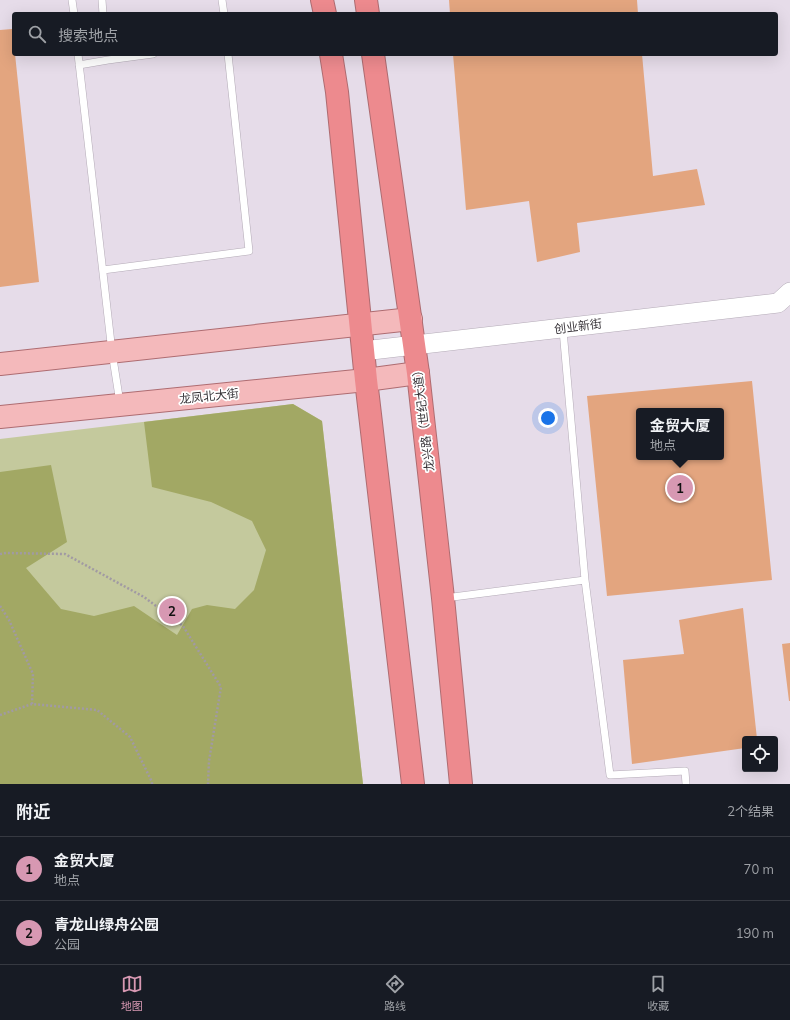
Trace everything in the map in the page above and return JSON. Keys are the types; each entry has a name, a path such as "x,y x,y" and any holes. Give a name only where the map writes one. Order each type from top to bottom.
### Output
{"highway":[{"path":"322,0 325,12"},
{"path":"366,0 368,12"},
{"path":"331,56 337,92 366,380 413,784"},
{"name":"龙兴路（世纪大道）","path":"373,56 418,373 443,598 461,784"}],"main road":[{"name":"创业新街","path":"363,351 778,303 790,292"},
{"path":"0,364 411,319"},
{"name":"龙凤北大街","path":"0,417 366,380 418,373"}],"lane":[{"path":"72,0 74,12"},
{"path":"102,0 103,12"},
{"path":"222,0 224,12"},
{"path":"78,56 112,352 120,405"},
{"path":"79,65 107,57 122,56"},
{"path":"103,270 249,251 228,56"},
{"path":"563,328 585,580 610,775 685,771 686,784"},
{"path":"443,598 585,580"}],"path":[{"path":"0,554 65,554 144,597 184,626 221,687 209,761 208,784"},
{"path":"0,606 9,620 33,674 32,704"},
{"path":"0,715 32,704 97,710 130,737 152,784"}],"green space":[{"path":"293,404 322,421 363,784 0,784 0,439"},
{"path":"293,404 322,421 363,784 0,784 0,472 51,465 67,542 26,568 61,609 94,616 134,606 177,635 192,609 207,605 235,609 254,590 266,550 252,521 211,502 152,487 144,422"}],"building":[{"path":"449,0 637,0 638,12 450,12"},
{"path":"12,29 12,56 15,56 39,282 0,287 0,30"},
{"path":"453,56 642,56 653,176 697,169 705,205 577,223 580,252 537,262 529,201 466,210"},
{"path":"752,381 772,580 607,596 587,396"},
{"path":"743,608 757,736 742,736 742,748 632,764 623,660 684,654 679,620"},
{"path":"790,643 790,701 789,701 782,644"}],"place":[{"name":"金贸大厦","path":"680,488"},
{"name":"青龙山绿舟公园","path":"172,611"}]}
